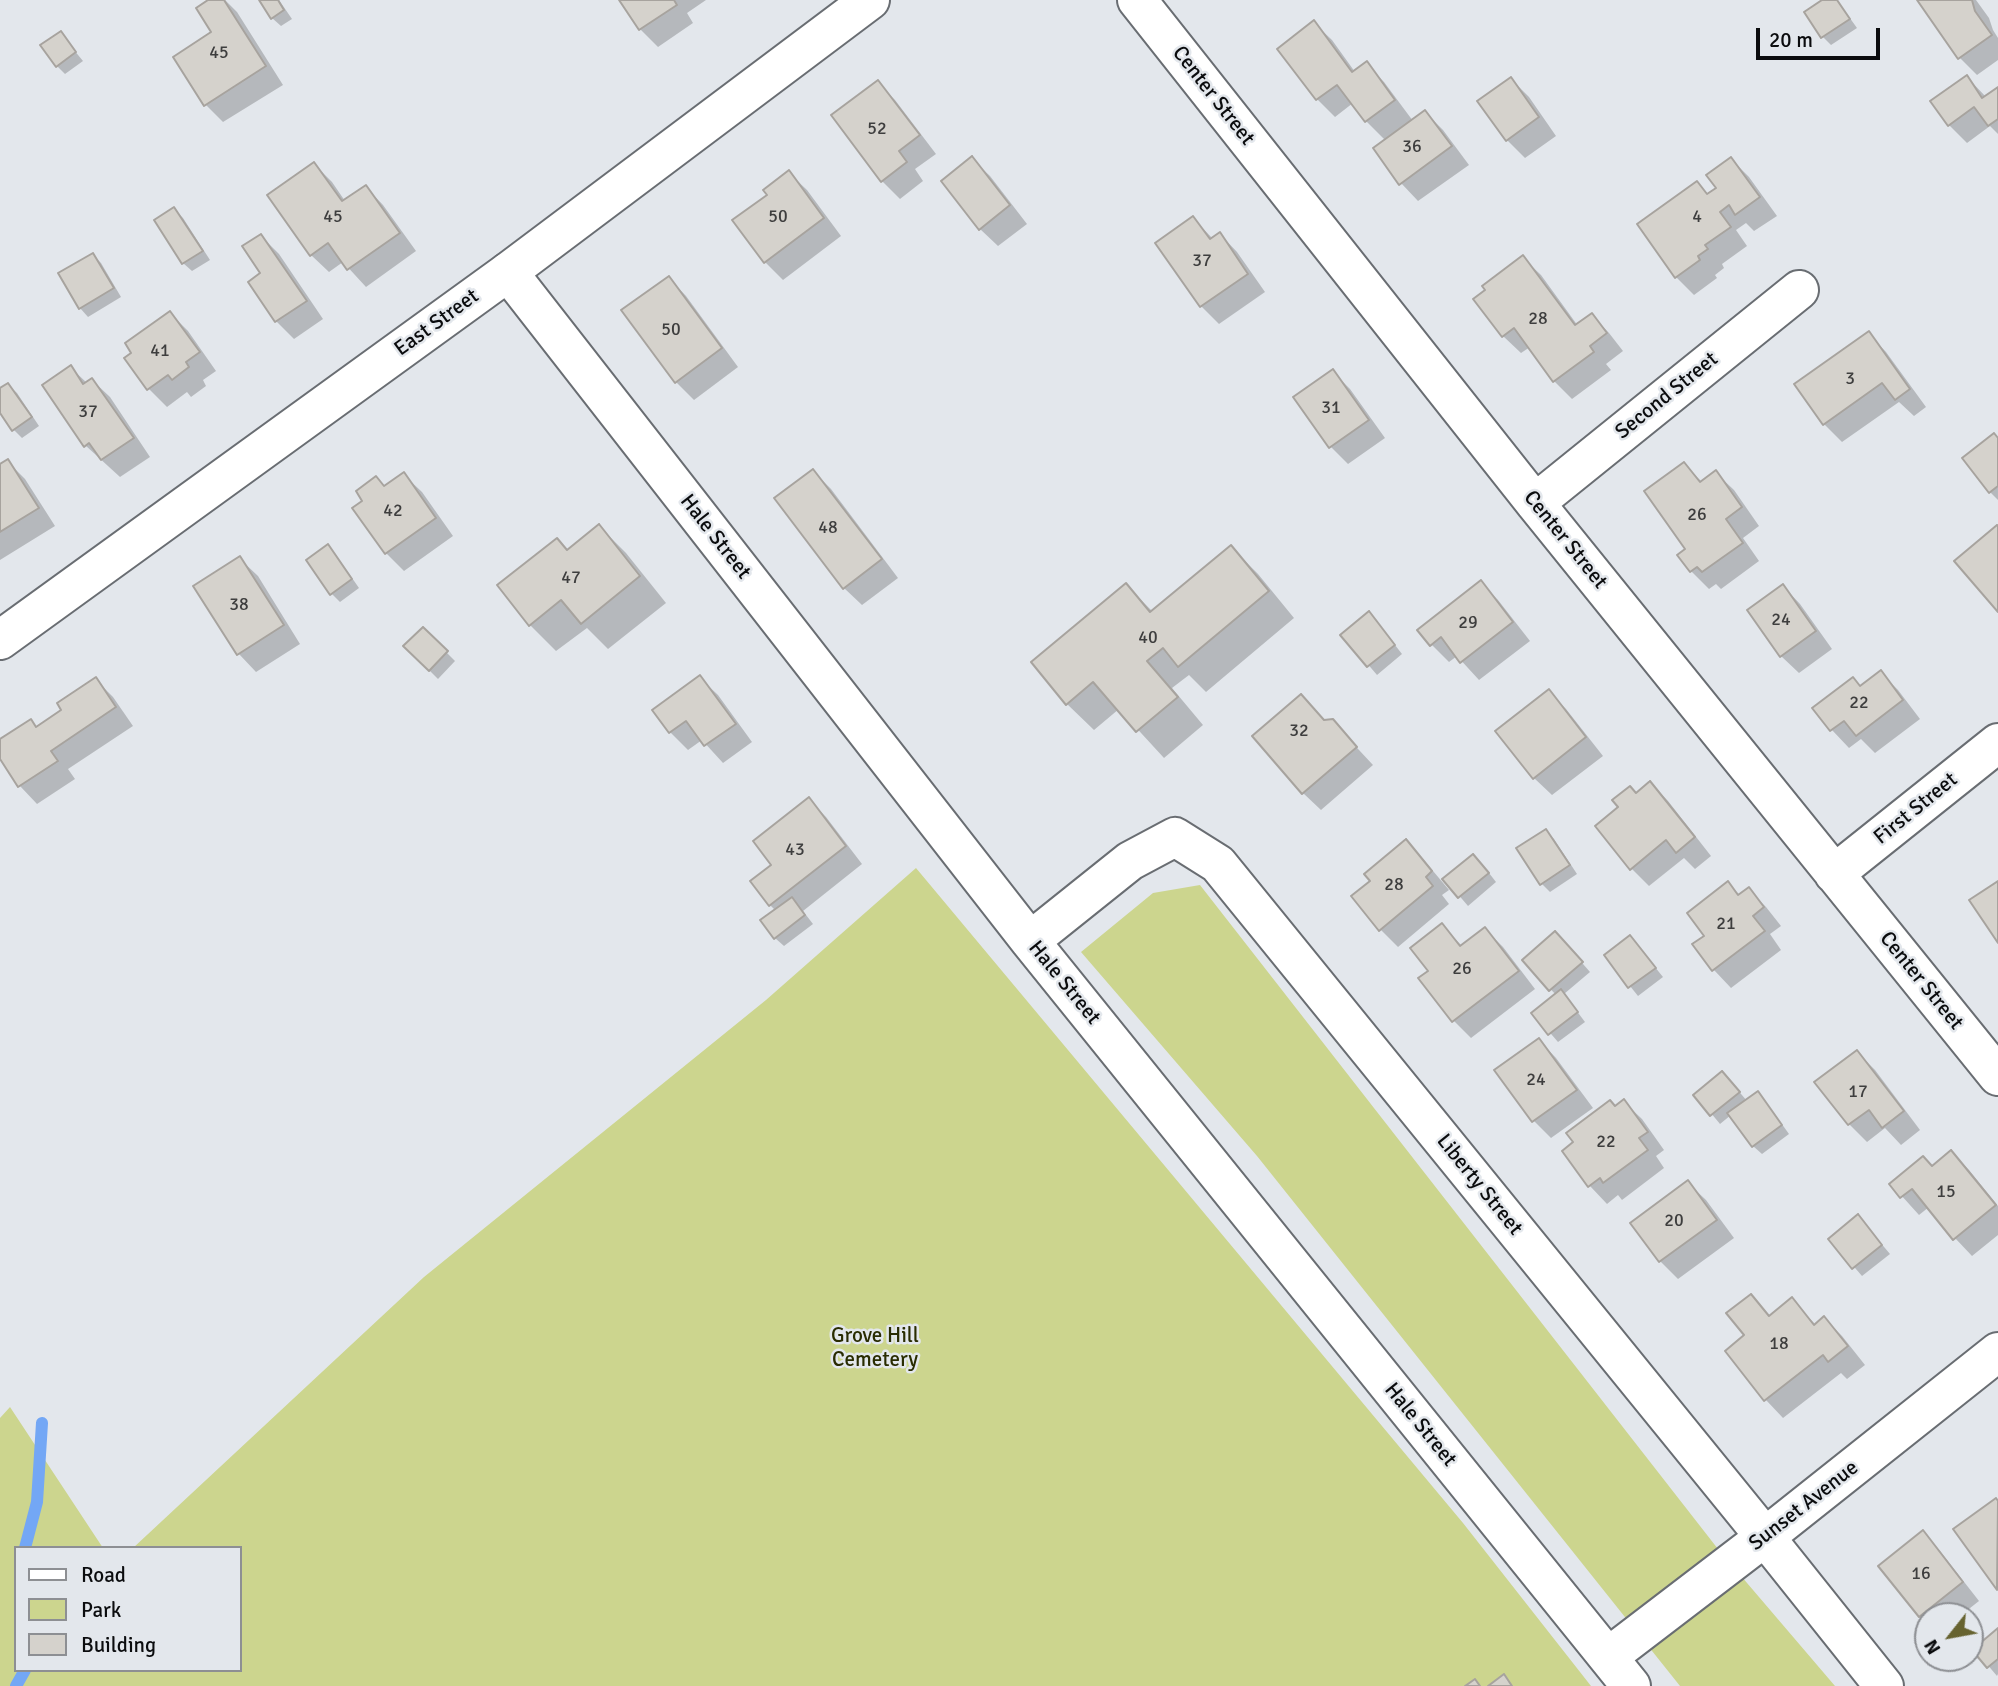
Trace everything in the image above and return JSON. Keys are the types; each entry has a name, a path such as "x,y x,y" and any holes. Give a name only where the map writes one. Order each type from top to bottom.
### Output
{"street":[{"name":"East Street","path":"0,640 508,272 870,0"},
{"name":"Center Street","path":"1137,0 1535,503 1998,1076"},
{"name":"Hale Street","path":"508,272 1030,941 1619,1672"},
{"name":"Second Street","path":"1535,503 1799,289"},
{"name":"First Street","path":"1834,874 1998,743"},
{"name":"Liberty Street","path":"1030,941 1130,861 1175,837 1218,864 1884,1686"},
{"name":"Sunset Avenue","path":"1619,1672 1765,1536 1998,1352"}],"green space":[{"name":"Grove Hill Cemetery","path":"916,868 1463,1523 1591,1686 0,1686 0,1418 10,1407 102,1546 14,1546 14,1672 242,1672 242,1546 135,1546 424,1277 766,1000"},
{"path":"1200,885 1718,1549 1835,1686 1680,1686 1257,1156 1081,952 1153,893"}],"building":[{"path":"208,0 224,0 266,66 204,106 173,57 211,32 196,8"},
{"path":"259,0 278,0 284,10 271,19"},
{"path":"619,0 674,0 677,5 639,30"},
{"path":"1822,0 1837,0 1850,19 1821,38 1804,12"},
{"path":"1917,0 1972,0 1975,11 1992,35 1958,59"},
{"path":"1314,20 1352,72 1367,61 1395,100 1365,122 1337,85 1316,100 1277,49"},
{"path":"61,31 76,52 56,67 40,45"},
{"path":"1967,75 1982,98 1998,87 1998,119 1988,126 1974,107 1948,126 1930,101"},
{"path":"1511,77 1539,117 1506,141 1477,101"},
{"path":"878,80 920,135 899,151 907,162 881,182 831,115"},
{"path":"1425,110 1452,146 1399,185 1373,148"},
{"path":"972,156 1010,205 979,230 941,181"},
{"path":"1731,157 1760,197 1735,215 1729,205 1720,212 1731,227 1705,245 1708,249 1698,256 1700,260 1675,278 1637,224 1697,181 1707,194 1716,188 1706,175"},
{"path":"314,162 342,201 366,185 400,233 347,270 328,243 310,256 267,195"},
{"path":"789,170 824,218 764,263 732,220 767,195 763,190"},
{"path":"174,207 203,251 182,264 154,220"},
{"path":"1193,216 1210,239 1220,232 1248,274 1200,307 1155,243"},
{"path":"261,234 307,301 275,322 248,282 260,273 242,246"},
{"path":"93,253 114,288 79,309 58,273"},
{"path":"1523,255 1575,325 1592,313 1607,333 1590,346 1594,352 1553,382 1514,328 1502,337 1473,299 1485,290 1482,286"},
{"path":"669,276 722,348 675,383 621,310"},
{"path":"170,311 200,352 186,362 189,367 172,380 168,375 147,390 124,358 131,353 125,343"},
{"path":"1869,331 1910,389 1895,400 1882,383 1823,425 1794,384"},
{"path":"71,365 83,384 92,378 134,438 101,460 89,443 84,447 42,385"},
{"path":"1333,369 1369,420 1329,448 1293,397"},
{"path":"8,383 32,417 12,431 0,413 0,388"},
{"path":"1994,433 1998,438 1998,486 1989,493 1962,458"},
{"path":"8,459 39,508 0,532 0,464"},
{"path":"1684,462 1700,482 1716,470 1742,507 1726,519 1743,543 1702,572 1697,567 1690,572 1677,555 1685,549 1644,491"},
{"path":"813,469 882,559 843,589 774,498"},
{"path":"404,472 436,518 385,554 352,508 362,501 356,491 376,476 384,486"},
{"path":"599,524 640,576 581,624 561,600 529,626 497,585 557,538 567,550"},
{"path":"1998,526 1998,612 1954,561"},
{"path":"328,544 352,579 330,595 306,560"},
{"path":"1231,545 1269,591 1178,667 1163,648 1147,661 1178,697 1136,732 1093,682 1066,705 1031,662 1126,583 1150,612"},
{"path":"240,556 284,625 237,655 193,586"},
{"path":"1481,580 1513,622 1460,663 1441,637 1430,646 1417,630"},
{"path":"1783,584 1816,631 1780,657 1747,610"},
{"path":"1369,611 1395,645 1367,667 1340,635"},
{"path":"423,627 448,651 429,671 403,646"},
{"path":"1881,670 1903,700 1856,736 1844,721 1830,731 1812,708 1853,677 1860,686"},
{"path":"700,675 736,724 704,746 686,721 669,733 652,710"},
{"path":"96,677 116,707 51,751 58,761 18,787 0,759 0,739 31,719 36,727 61,710 57,703"},
{"path":"1549,689 1586,737 1533,779 1495,731"},
{"path":"1301,694 1324,720 1333,719 1357,747 1302,794 1252,736"},
{"path":"1650,781 1695,837 1676,853 1666,840 1630,870 1595,826 1618,807 1612,800 1630,786 1636,793"},
{"path":"809,797 846,846 769,906 750,881 771,865 753,841"},
{"path":"1546,829 1570,865 1540,885 1516,848"},
{"path":"1406,839 1432,871 1426,877 1433,886 1379,931 1351,896 1370,881 1364,874"},
{"path":"1473,854 1489,873 1458,898 1442,879"},
{"path":"1728,881 1738,895 1749,887 1764,907 1753,916 1765,931 1712,971 1692,944 1704,936 1687,913"},
{"path":"1998,881 1998,943 1969,900"},
{"path":"792,897 805,915 774,939 760,920"},
{"path":"1442,923 1460,946 1485,927 1519,971 1452,1022 1418,978 1428,971 1410,948"},
{"path":"1555,931 1583,962 1549,991 1522,960"},
{"path":"1630,935 1656,968 1628,988 1604,955"},
{"path":"1561,989 1578,1012 1548,1035 1531,1013"},
{"path":"1539,1038 1577,1090 1532,1122 1494,1070"},
{"path":"1857,1050 1904,1111 1882,1128 1869,1110 1848,1125 1814,1082"},
{"path":"1722,1071 1740,1092 1710,1116 1693,1095"},
{"path":"1758,1091 1782,1125 1752,1147 1727,1113"},
{"path":"1624,1099 1648,1132 1639,1138 1648,1150 1603,1183 1600,1178 1588,1187 1562,1151 1573,1142 1566,1133 1610,1100 1615,1106"},
{"path":"1951,1150 1996,1205 1953,1240 1912,1189 1900,1198 1889,1184 1923,1156 1932,1166"},
{"path":"1688,1180 1717,1220 1659,1262 1630,1223"},
{"path":"1858,1214 1882,1245 1852,1269 1828,1239"},
{"path":"1751,1294 1769,1316 1792,1297 1814,1325 1824,1316 1848,1346 1828,1362 1823,1355 1764,1401 1725,1351 1744,1335 1726,1313"},
{"path":"1996,1498 1998,1501 1997,1590 1953,1529"},
{"path":"1923,1530 1963,1582 1938,1602 1914,1602 1914,1611 1878,1566"},
{"path":"1998,1628 1998,1659 1987,1668 1984,1664 1984,1640"},
{"path":"1504,1674 1512,1686 1488,1686"},
{"path":"1475,1679 1480,1686 1465,1686"}],"waterway":[{"path":"26,1546 37,1502 42,1423"},
{"path":"16,1686 24,1672"}]}
